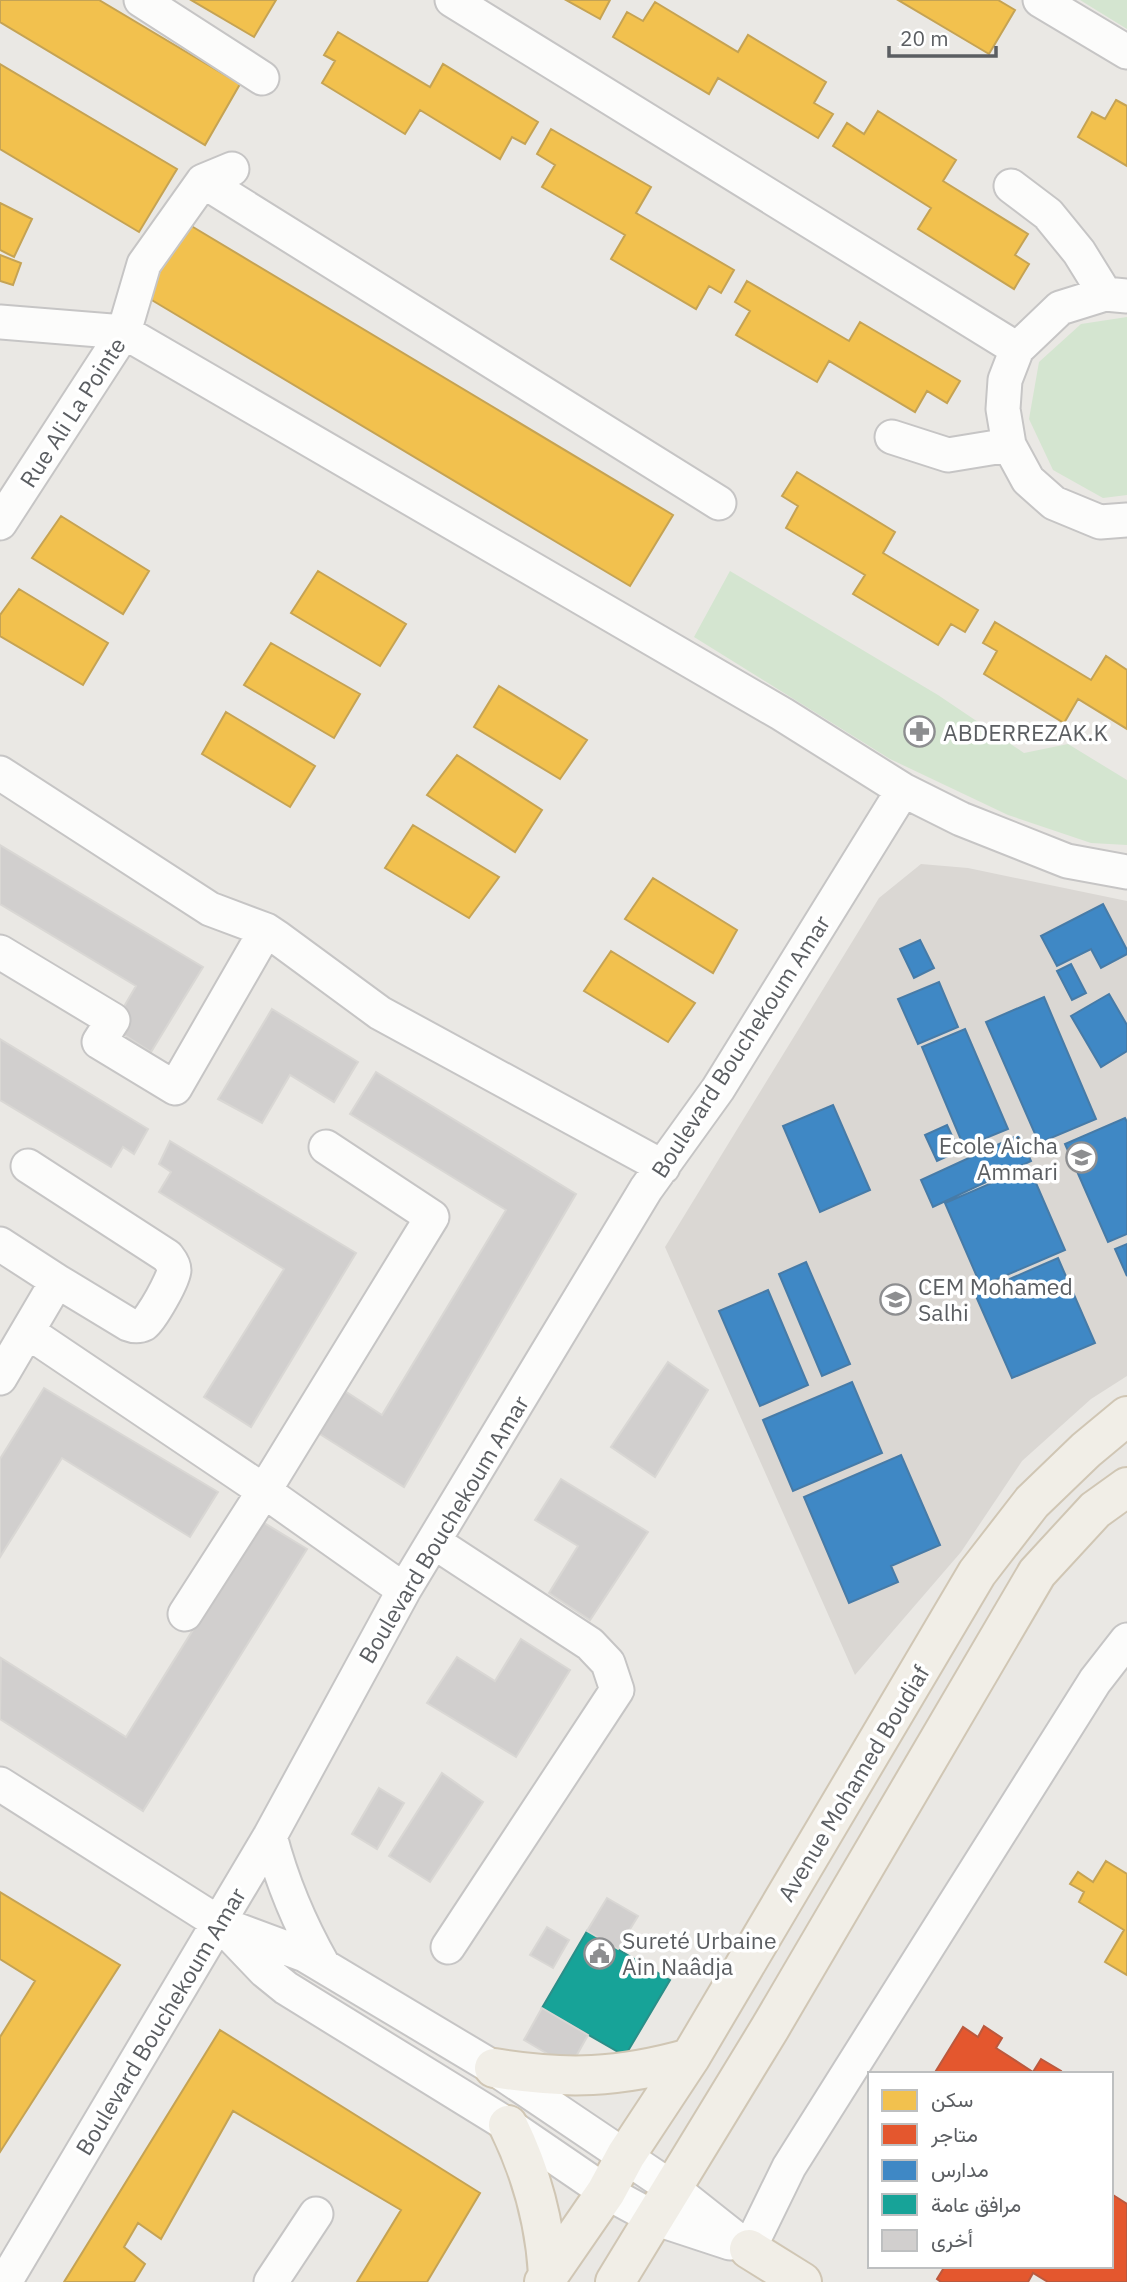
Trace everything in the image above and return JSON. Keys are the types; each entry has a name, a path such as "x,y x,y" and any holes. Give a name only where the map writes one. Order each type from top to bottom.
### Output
{"main road":[{"name":"Avenue Mohamed Boudiaf","path":"546,2279 606,2192 626,2155 690,2058 977,1573 1032,1502 1086,1450 1127,1416"},
{"path":"615,2282 777,2017 1037,1573 1095,1510 1127,1486"},
{"path":"494,2068 573,2077 613,2075 652,2069 690,2058"},
{"path":"508,2125 533,2183 546,2244 546,2279"},
{"path":"749,2249 802,2282"}],"street":[{"path":"141,0 262,78"},
{"path":"452,0 1017,349"},
{"path":"1040,0 1127,52"},
{"name":"Rue Ali La Pointe","path":"0,523 124,332 144,264 217,175 719,503"},
{"path":"1011,186 1048,214 1116,295 1060,308 1017,349 1005,380 1003,409 1009,445 1028,480 1054,503 1100,522 1127,520"},
{"path":"0,322 124,332 758,700 903,790 961,818 1067,861 1127,873"},
{"path":"892,437 948,454 1009,445"},
{"path":"0,773 210,909 266,930 380,1013 663,1167"},
{"name":"Boulevard Bouchekoum Amar","path":"5,2282 270,1836 404,1590 646,1189 718,1089 903,790"},
{"path":"0,952 113,1020 99,1042 175,1088 266,930"},
{"path":"185,1614 264,1491 432,1217 326,1147"},
{"path":"0,1244 135,1326 143,1325 148,1319 173,1278 172,1262 166,1256 28,1166"},
{"path":"0,1378 57,1281"},
{"path":"28,1332 264,1491 404,1590"},
{"path":"434,1542 590,1644 608,1663 617,1690 448,1947"},
{"path":"219,1923 265,1971 286,1988 508,2125 606,2192 663,2203 749,2249 789,2167 1065,1727 1095,1681 1127,1640"},
{"path":"0,1784 219,1923 288,1947 323,1965 494,2068 626,2155 663,2203"},
{"path":"270,1836 289,1898 304,1933 323,1965"},
{"path":"271,2282 316,2214"}],"shaded area":[{"name":"CEM Mohamed Salhi","path":"921,864 968,868 1127,901 1127,1376 1091,1399 1022,1461 961,1552 855,1675 665,1247 879,898"}],"green space":[{"path":"1080,0 1127,0 1127,29"},
{"path":"1127,317 1127,495 1103,498 1053,470 1029,419 1039,362 1081,324"},
{"path":"730,571 938,695 1024,753 1068,744 1127,780 1127,845 1091,843 1008,815 890,759 694,637"}],"building: سكن":[{"path":"0,0 99,0 240,84 205,145 0,22"},
{"path":"191,0 276,0 254,37"},
{"path":"566,0 610,0 600,19"},
{"path":"898,0 998,0 1015,10 989,54"},
{"path":"655,2 738,52 748,35 826,82 814,103 833,114 818,138 718,78 709,94 613,37 627,12 643,21"},
{"path":"338,32 430,87 443,64 538,122 525,144 512,137 500,159 420,110 405,134 322,83 335,61 324,55"},
{"path":"0,64 177,169 139,232 0,149"},
{"path":"1116,100 1127,106 1127,166 1078,137 1092,112 1105,119"},
{"path":"878,111 956,160 943,181 1028,234 1015,255 1029,264 1014,289 918,229 931,208 833,146 847,123 864,134"},
{"path":"551,129 651,187 636,213 734,270 721,293 709,286 696,309 611,259 625,235 542,187 555,165 537,154"},
{"path":"0,203 32,219 14,257 0,250"},
{"path":"188,224 673,515 630,586 145,296"},
{"path":"0,255 21,263 13,285 0,281"},
{"path":"747,281 849,341 860,322 960,381 947,403 927,391 915,412 829,361 817,382 736,335 750,311 735,302"},
{"path":"797,472 895,532 883,553 978,610 965,632 951,624 938,645 853,594 865,575 786,528 798,506 782,496"},
{"path":"61,516 149,571 123,614 32,558"},
{"path":"318,571 406,624 380,666 291,613"},
{"path":"19,589 108,643 83,685 0,636 0,615"},
{"path":"995,622 1091,680 1106,656 1127,670 1127,729 1078,699 1064,723 984,674 997,651 983,643"},
{"path":"271,643 360,694 334,738 244,685"},
{"path":"499,686 587,740 560,779 474,727"},
{"path":"226,712 315,766 290,807 202,754"},
{"path":"457,755 542,810 515,852 427,795"},
{"path":"413,825 499,877 469,918 385,868"},
{"path":"653,878 737,930 713,973 625,919"},
{"path":"611,951 695,1003 668,1042 584,991"},
{"path":"1106,1861 1127,1874 1127,1975 1105,1962 1124,1930 1079,1902 1084,1892 1070,1884 1078,1872 1093,1882"},
{"path":"0,1892 120,1965 0,2152 0,2037 35,1981 0,1959"},
{"path":"220,2030 480,2193 427,2282 357,2282 401,2210 233,2111 161,2239 138,2223 124,2247 145,2264 134,2282 64,2282"}],"building: متاجر":[{"path":"984,2026 1002,2038 996,2048 1033,2072 935,2072 963,2027 978,2037"},
{"path":"1041,2059 1061,2072 1033,2072"},
{"path":"1113,2195 1127,2204 1127,2282 1048,2282 1033,2273 1028,2282 941,2282 937,2279 944,2268 1113,2268"}],"building: مدارس":[{"path":"1103,904 1127,954 1101,968 1091,949 1057,966 1041,936"},
{"path":"920,940 934,968 914,978 900,949"},
{"path":"1071,964 1086,993 1072,1000 1057,971"},
{"path":"939,982 958,1027 918,1044 898,999"},
{"path":"1109,994 1127,1025 1127,1051 1101,1067 1071,1016"},
{"path":"1044,997 1096,1119 1039,1143 986,1022"},
{"path":"965,1029 1008,1129 964,1147 922,1047"},
{"path":"833,1105 870,1190 820,1212 783,1126"},
{"path":"1125,1118 1127,1234 1108,1242 1065,1144"},
{"path":"947,1125 959,1151 937,1161 925,1135"},
{"path":"1019,1135 1031,1161 933,1207 921,1180"},
{"path":"1029,1167 1065,1250 981,1286 945,1203"},
{"path":"1127,1244 1127,1276 1115,1249"},
{"path":"1058,1258 1095,1343 1012,1378 975,1294"},
{"path":"806,1262 850,1364 822,1376 779,1274"},
{"path":"768,1290 808,1385 760,1406 719,1311"},
{"path":"852,1382 882,1453 793,1491 763,1420"},
{"path":"901,1455 940,1545 891,1566 898,1582 849,1603 804,1497"}],"building: مرافق عامة":[{"path":"587,1931 670,1980 625,2056 542,2008"}],"building: أخرى":[{"path":"0,845 203,967 151,1052 112,1027 136,986 0,904"},
{"path":"272,1009 358,1062 334,1102 290,1075 262,1123 218,1099"},
{"path":"0,1039 148,1129 134,1154 123,1147 111,1167 0,1100"},
{"path":"376,1072 576,1194 404,1487 315,1431 340,1388 382,1415 506,1210 350,1114"},
{"path":"170,1141 356,1253 251,1427 204,1397 284,1269 159,1192 171,1172 159,1164"},
{"path":"668,1362 708,1390 655,1477 611,1447"},
{"path":"44,1388 218,1492 190,1537 62,1458 0,1557 0,1459"},
{"path":"561,1479 648,1532 590,1620 549,1593 578,1546 535,1520"},
{"path":"261,1521 307,1549 143,1811 0,1719 1,1658 126,1737"},
{"path":"521,1639 570,1670 516,1757 427,1703 457,1657 495,1681"},
{"path":"442,1773 483,1802 430,1882 389,1856"},
{"path":"379,1788 404,1803 377,1849 352,1834"},
{"path":"607,1898 638,1916 618,1949 587,1931"},
{"path":"547,1927 569,1940 553,1968 530,1955"},
{"path":"542,2008 588,2035 570,2067 524,2040"}],"place":[{"name":"ABDERREZAK.K","path":"920,732"},
{"name":"Ecole Aicha Ammari","path":"1081,1158"},
{"name":"CEM Mohamed Salhi","path":"895,1299"},
{"name":"Sureté Urbaine Ain Naâdja","path":"599,1953"}]}
